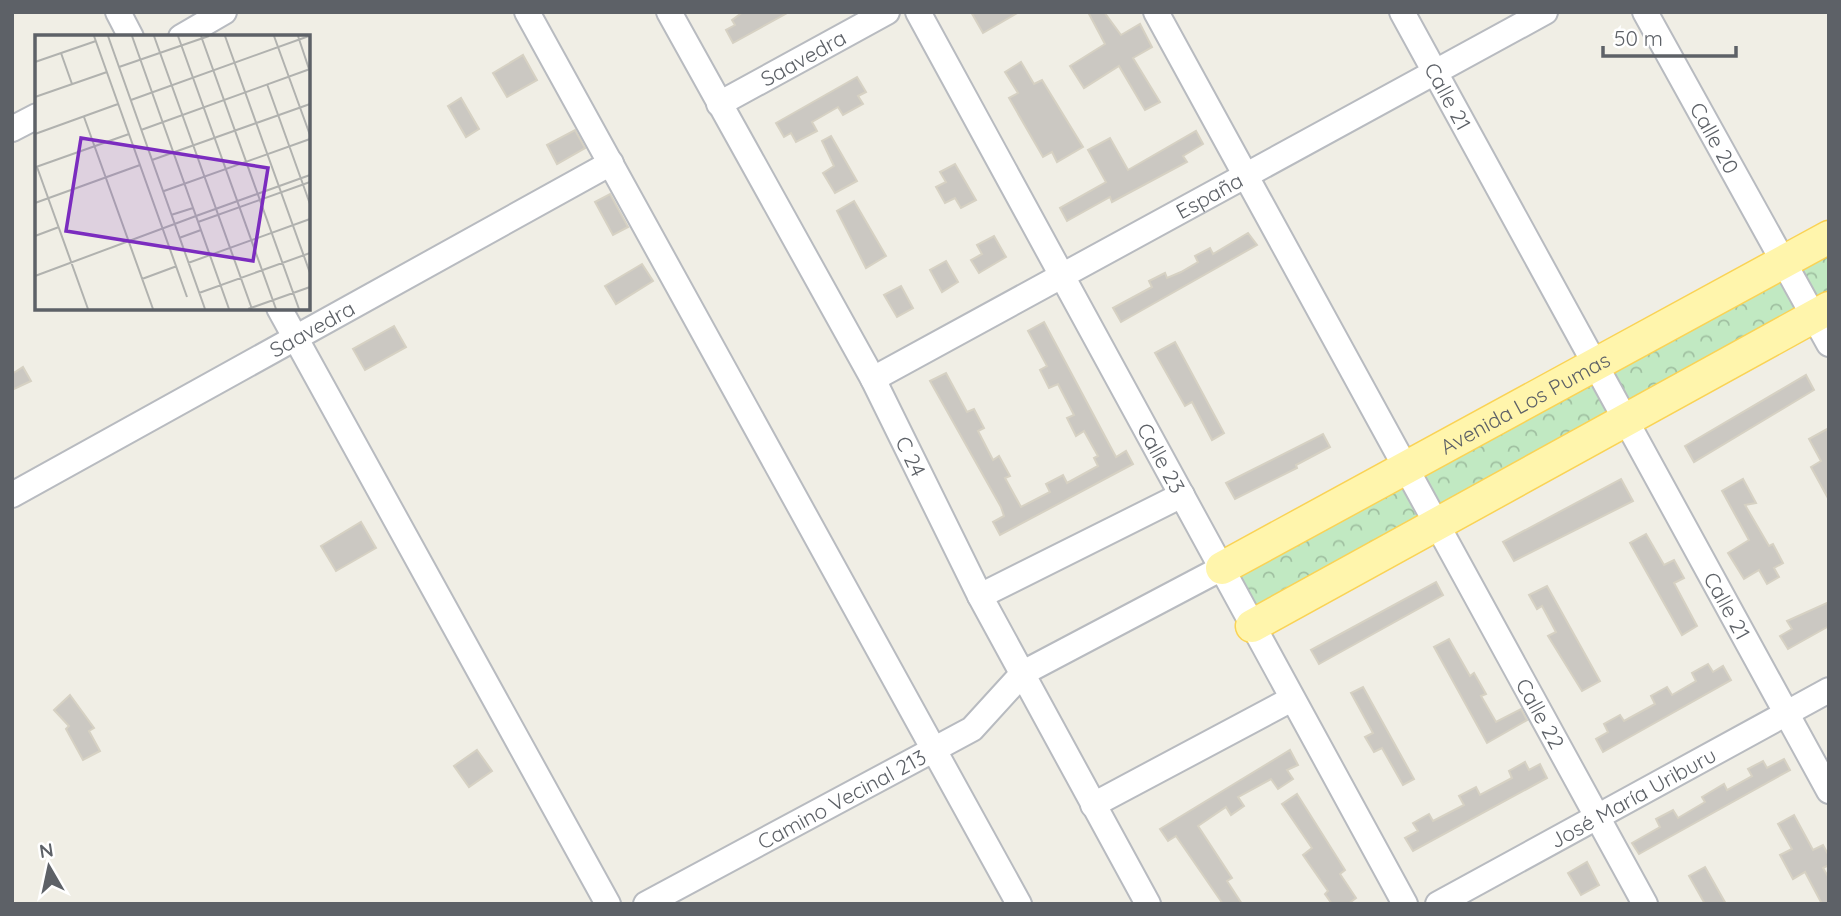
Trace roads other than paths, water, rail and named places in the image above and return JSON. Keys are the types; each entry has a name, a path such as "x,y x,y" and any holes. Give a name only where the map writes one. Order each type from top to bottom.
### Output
{"main road":[{"name":"Avenida Los Pumas","path":"1222,568 1829,237"},
{"path":"1252,626 1821,312"}],"street":[{"path":"118,12 130,35"},
{"path":"184,35 224,12"},
{"path":"527,12 1019,904"},
{"name":"C 24","path":"669,12 873,379 980,596 1148,904"},
{"name":"Saavedra","path":"719,104 887,12"},
{"name":"Calle 23","path":"918,12 1405,904"},
{"name":"Calle 22","path":"1156,12 1644,904"},
{"name":"Calle 21","path":"1402,12 1829,791"},
{"name":"España","path":"873,379 1545,12"},
{"name":"Calle 20","path":"1645,12 1782,262 1821,312"},
{"path":"12,129 35,117"},
{"name":"Saavedra","path":"12,495 611,163"},
{"path":"280,310 608,904"},
{"path":"1821,312 1829,344"},
{"path":"980,596 1182,495"},
{"name":"Camino Vecinal 213","path":"646,904 936,750 972,729 1023,673 1222,568"},
{"name":"José María Uriburu","path":"1438,904 1829,690"},
{"path":"1093,805 1292,699"}]}
